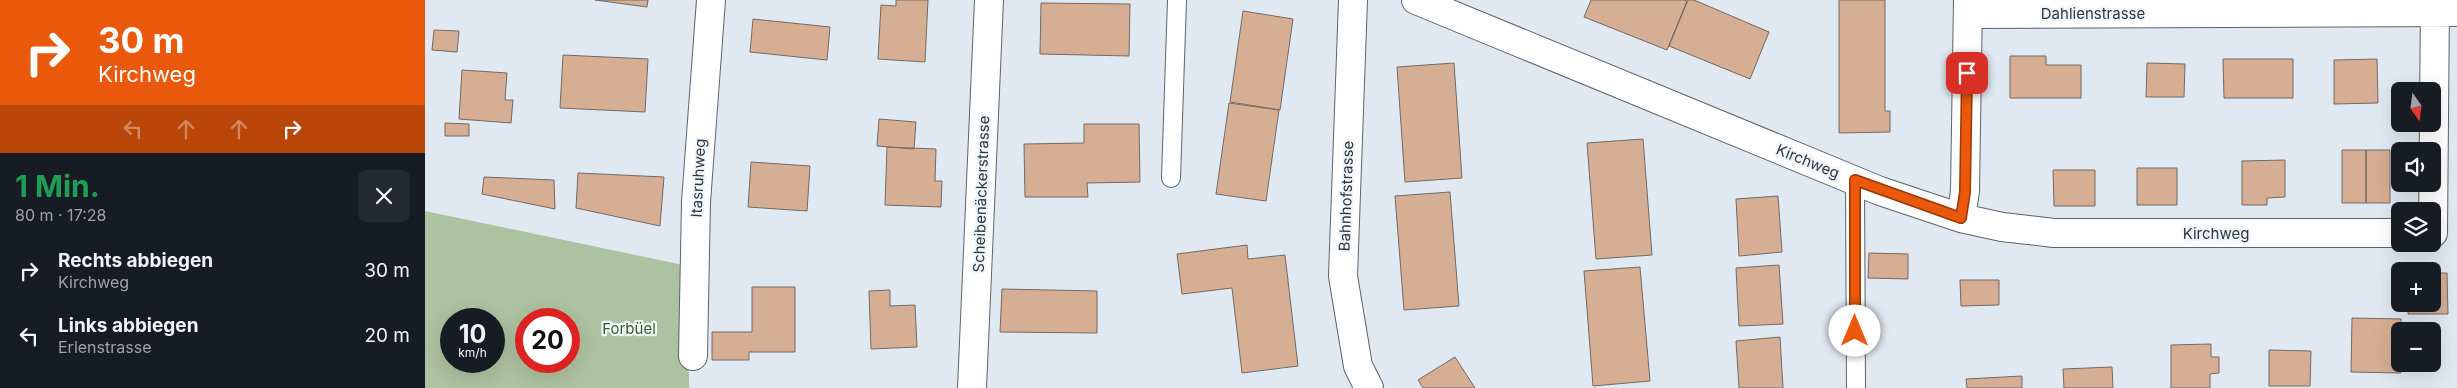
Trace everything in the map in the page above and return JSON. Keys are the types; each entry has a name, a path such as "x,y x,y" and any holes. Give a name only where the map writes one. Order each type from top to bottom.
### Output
{"street":[{"name":"Itasruhweg","path":"693,356 696,202 711,0"},
{"name":"Scheibenäckerstrasse","path":"972,388 989,0"},
{"name":"Bahnhofstrasse","path":"1353,0 1343,276 1358,366 1369,388"},
{"name":"Kirchweg","path":"1416,0 1855,180 1961,218 2002,227 2054,233 2391,233"},
{"name":"Dahlienstrasse","path":"1968,7 2442,8"},
{"path":"1961,218 1965,192 1968,7"},
{"path":"2434,202 2442,8"},
{"path":"2441,233 2457,233"}],"lane":[{"path":"1171,178 1177,0"},
{"path":"1855,180 1856,388"}],"green space":[{"name":"Forbüel","path":"425,211 688,266 689,388 425,388"}],"building":[{"path":"595,0 648,0 647,7"},
{"path":"896,0 928,0 925,62 878,59 881,5 896,6"},
{"path":"1591,0 1687,1 1667,50 1584,17"},
{"path":"1688,0 1694,0 1769,32 1750,79 1669,46"},
{"path":"1839,0 1885,0 1885,111 1890,111 1890,132 1839,133"},
{"path":"1041,3 1130,4 1129,56 1040,54"},
{"path":"1243,11 1293,19 1280,110 1230,102"},
{"path":"753,19 830,27 827,60 750,52"},
{"path":"434,30 459,31 457,52 432,50"},
{"path":"563,55 648,59 645,112 560,108"},
{"path":"2010,56 2046,56 2046,65 2081,65 2081,98 2010,98"},
{"path":"2223,59 2293,59 2293,98 2224,98"},
{"path":"2377,59 2378,103 2334,104 2334,60"},
{"path":"1454,63 1462,178 1405,182 1397,67"},
{"path":"2147,63 2185,64 2184,97 2146,97"},
{"path":"462,70 507,73 505,100 513,100 511,123 459,119"},
{"path":"1229,103 1279,110 1266,201 1216,194"},
{"path":"879,119 916,122 914,149 877,146"},
{"path":"445,123 469,124 469,136 445,136"},
{"path":"1084,124 1139,124 1140,182 1087,183 1088,197 1025,197 1024,144 1084,143"},
{"path":"1643,139 1652,255 1596,259 1587,143"},
{"path":"887,147 936,149 935,181 942,181 941,207 885,205"},
{"path":"2342,150 2366,150 2366,203 2342,203"},
{"path":"2366,150 2390,150 2390,203 2366,203"},
{"path":"2285,160 2285,197 2267,198 2267,205 2242,205 2242,161"},
{"path":"751,162 810,166 807,211 748,207"},
{"path":"2137,168 2177,168 2177,205 2137,205"},
{"path":"2053,170 2095,170 2095,206 2054,206"},
{"path":"578,173 664,177 660,226 576,208"},
{"path":"484,177 554,180 555,209 482,194"},
{"path":"1450,192 1459,306 1404,310 1395,196"},
{"path":"1778,196 1782,252 1739,256 1736,199"},
{"path":"1247,245 1248,259 1285,255 1298,366 1242,373 1232,288 1182,294 1177,254"},
{"path":"1869,253 1908,254 1908,279 1868,278"},
{"path":"1779,265 1783,324 1739,326 1736,268"},
{"path":"1640,267 1650,381 1593,386 1584,271"},
{"path":"2441,273 2447,273 2448,314 2408,314 2408,312 2441,312"},
{"path":"1960,280 1999,280 1999,305 1961,306"},
{"path":"752,287 795,287 795,352 749,352 749,360 712,360 712,332 752,332"},
{"path":"1002,289 1097,291 1097,333 1000,332"},
{"path":"890,290 890,306 915,305 917,347 871,349 869,291"},
{"path":"2352,318 2401,319 2401,322 2391,322 2391,372 2401,373 2351,372"},
{"path":"1780,337 1783,388 1739,388 1736,341"},
{"path":"2211,344 2211,357 2219,357 2219,373 2210,374 2210,388 2171,388 2171,345"},
{"path":"2269,350 2311,351 2310,386 2269,386"},
{"path":"1455,357 1475,388 1423,388 1418,380"},
{"path":"2112,367 2113,388 2064,388 2063,369"},
{"path":"2022,376 2022,388 1967,388 1966,379"}],"route":[{"path":"1855,331 1855,180 1881,191 1961,218 1965,192 1967,73"}]}
